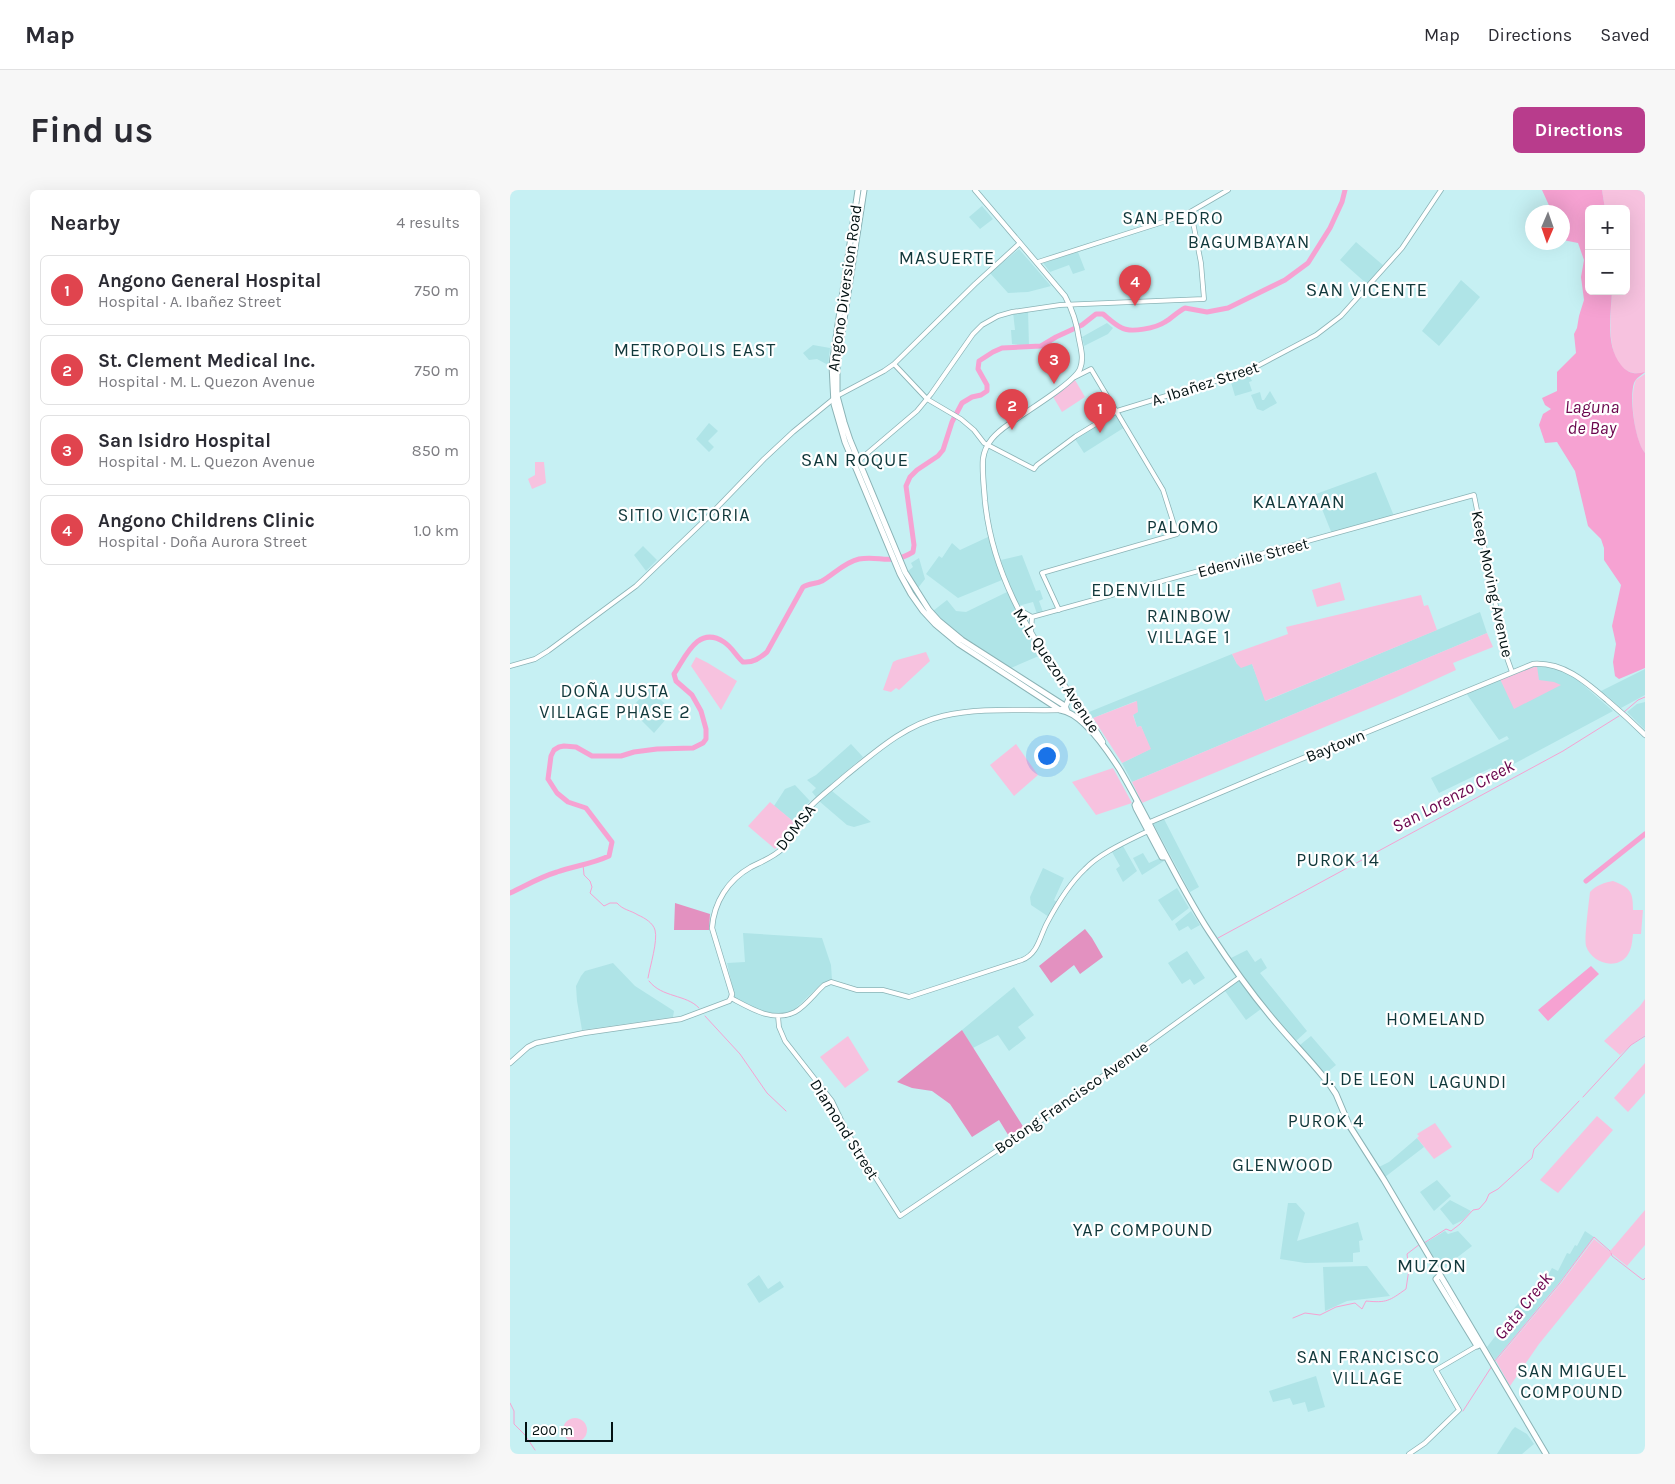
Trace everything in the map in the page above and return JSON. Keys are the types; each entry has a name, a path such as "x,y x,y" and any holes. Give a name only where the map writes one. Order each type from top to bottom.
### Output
{"main road":[{"name":"Angono Diversion Road","path":"858,190 843,306 835,398 857,463 902,573 913,593 932,617 959,644 1064,709 1084,724 1106,748"},
{"name":"Angono Diversion Road","path":"851,254 864,190"},
{"path":"974,190 1038,262 1057,285 1070,305 1078,334 1082,361 1075,377 1000,430 987,445"},
{"name":"M. L. Quezon Avenue","path":"987,445 982,475 987,519 999,564 1016,607 1070,694 1094,726 1205,926 1240,977 1278,1025 1330,1085 1339,1100 1349,1125 1440,1275 1436,1279 1445,1288 1479,1345"},
{"name":"Baytown","path":"1148,823 1533,664 1557,666 1576,675 1626,716 1645,735"},
{"path":"1064,709 1070,694"},
{"name":"DOMSA","path":"731,998 732,994 712,928 716,907 731,881 739,874 777,853 784,847 805,812 815,802 892,740 916,724 943,716 979,710 1064,709"},
{"path":"1137,802 1136,808 1148,831 1162,857 1166,857"},
{"path":"510,1063 524,1050 536,1043 584,1033 681,1019 726,1002 731,998"},
{"path":"1479,1345 1493,1364 1546,1454"}],"street":[{"path":"1038,262 1191,212 1228,190"},
{"name":"A. Ibañez Street","path":"987,445 1034,470 1037,465 1076,436 1117,411 1248,371 1316,335 1341,316 1402,248 1442,190"},
{"path":"857,463 883,438 911,417 927,399 973,334 982,325 998,316 1012,312 1070,305 1204,299 1201,263 1191,212"},
{"path":"510,666 521,664 541,655 636,586 783,441 835,398 884,372 894,364 1020,243"},
{"path":"894,364 927,399 955,414 974,430 987,445"},
{"path":"1059,610 1042,573 1177,534 1163,490 1091,368 1075,377"},
{"name":"Edenville Street","path":"1032,617 1474,495"},
{"name":"Keep Moving Avenue","path":"1474,495 1502,644 1512,672"},
{"path":"1016,607 1032,617 1031,633"},
{"path":"731,998 753,1010 778,1016 794,1012 824,984 829,982 857,990 883,990 909,997 1022,960 1032,955 1047,923 1069,888 1084,870 1092,862 1148,831"},
{"name":"Botong Francisco Avenue","path":"900,1216 1032,1128 1240,977"},
{"name":"Diamond Street","path":"778,1016 779,1028 785,1041 832,1101 848,1134 900,1216"},
{"path":"1409,1454 1425,1443 1459,1410 1436,1370 1479,1345"}],"shaded area":[{"path":"1602,190 1645,190 1644,373 1631,372 1621,366 1615,356 1612,344 1612,295 1630,295 1630,205 1604,205"},
{"path":"982,206 993,219 980,229 969,217"},
{"path":"1356,242 1384,266 1367,284 1340,260"},
{"path":"1019,249 1051,286 1028,292 1008,293 990,273"},
{"path":"1078,252 1085,270 1073,274 1069,265 1050,272 1043,263"},
{"path":"1461,280 1480,297 1439,346 1422,331"},
{"path":"1028,310 1029,346 1012,344 1011,330 1015,330 1013,312"},
{"path":"1107,323 1113,328 1108,334 1084,346 1082,337"},
{"path":"813,345 830,348 828,365 817,359 809,360 803,353"},
{"path":"1248,373 1252,381 1249,382 1252,391 1235,396 1230,379"},
{"path":"1645,374 1645,453 1635,428 1633,396 1636,380"},
{"path":"1075,380 1085,397 1062,412 1052,395"},
{"path":"1270,391 1277,403 1263,411 1257,409 1251,395 1260,392 1262,400 1264,400"},
{"path":"1116,413 1125,427 1084,453 1075,439"},
{"path":"709,423 718,431 708,441 714,447 709,452 696,439"},
{"path":"535,462 544,462 546,483 532,489 528,479 535,475"},
{"path":"1376,472 1394,516 1367,522 1332,534 1316,494"},
{"path":"988,537 1002,580 958,598 926,574 939,556 942,558 952,543 960,550"},
{"path":"643,546 657,560 646,571 634,555"},
{"path":"1022,555 1036,591 1040,590 1043,599 1039,601 1043,612 1037,614 1033,602 1018,606 1001,560"},
{"path":"919,558 925,579 918,588 908,571 913,567 911,563"},
{"path":"1340,582 1345,600 1317,607 1312,590"},
{"path":"1007,592 1024,628 1041,655 1011,668 958,634 933,611 947,600 956,611 966,612"},
{"path":"1421,595 1424,606 1428,605 1437,630 1265,701 1252,664 1241,668 1232,654 1288,634 1286,627"},
{"path":"1480,612 1487,633 1132,782 1122,763 1150,749 1141,726 1137,727 1133,714 1136,701 1093,718 1089,712 1232,654 1237,664 1252,664 1266,701"},
{"path":"1487,633 1493,647 1453,663 1456,670 1397,697 1142,803 1132,782"},
{"path":"926,652 930,661 899,690 896,688 891,692 883,690 893,662"},
{"path":"696,657 737,681 721,710 691,666"},
{"path":"1537,666 1554,668 1573,676 1613,711 1495,774 1491,768 1439,793 1431,778 1509,739 1507,736 1499,740 1466,693 1519,671"},
{"path":"1537,666 1539,680 1561,685 1514,709 1500,679"},
{"path":"1645,669 1645,695 1621,708 1601,691"},
{"path":"649,689 673,711 654,733 630,709"},
{"path":"1137,701 1138,712 1133,715 1137,727 1141,726 1151,749 1122,763 1093,718"},
{"path":"1645,702 1645,730 1627,712 1637,704"},
{"path":"851,744 863,757 816,797 812,792 816,788 807,780 816,775"},
{"path":"1016,744 1038,775 1014,796 990,765"},
{"path":"1113,768 1132,803 1096,815 1072,782"},
{"path":"795,785 810,801 801,810 794,822 774,806 785,789"},
{"path":"832,791 871,822 854,827 847,825 819,801"},
{"path":"770,802 794,822 785,839 775,849 748,826"},
{"path":"1164,819 1199,887 1190,892 1153,823"},
{"path":"1123,846 1137,871 1123,882 1116,869 1120,866 1112,852"},
{"path":"1143,853 1149,863 1160,858 1164,861 1142,875 1133,858"},
{"path":"1043,868 1064,878 1054,900 1058,903 1049,917 1031,905 1030,897"},
{"path":"1613,881 1630,891 1633,910 1643,910 1641,934 1633,934 1631,948 1622,961 1610,964 1598,960 1589,952 1586,946 1586,936 1590,892 1600,885"},
{"path":"1177,888 1189,908 1172,921 1158,900"},
{"path":"675,903 710,914 709,930 674,930"},
{"path":"1191,911 1200,925 1191,930 1188,926 1179,931 1175,924"},
{"path":"1085,929 1103,957 1080,974 1074,965 1051,983 1039,966"},
{"path":"743,933 822,938 831,965 832,980 821,984 793,1011 780,1015 752,1008 735,998 727,963 745,962"},
{"path":"1247,950 1255,962 1261,958 1267,968 1260,973 1307,1031 1296,1041 1266,1007 1231,958"},
{"path":"1187,951 1205,978 1194,985 1190,979 1182,984 1168,963"},
{"path":"613,963 635,986 674,1011 673,1017 582,1030 576,986 585,971"},
{"path":"1239,981 1261,1009 1246,1020 1225,991"},
{"path":"1014,987 1034,1015 1018,1027 1026,1038 1009,1051 998,1035 973,1048 962,1030"},
{"path":"1645,999 1645,1035 1620,1055 1604,1041"},
{"path":"962,1030 1024,1128 1010,1138 999,1120 972,1137 950,1104 932,1091 912,1088 897,1082"},
{"path":"848,1036 869,1070 845,1088 820,1057"},
{"path":"1311,1036 1336,1065 1325,1074 1300,1045"},
{"path":"1645,1063 1645,1093 1628,1112 1614,1098"},
{"path":"1597,1116 1613,1130 1558,1193 1540,1180"},
{"path":"1435,1123 1452,1147 1434,1159 1417,1138 1419,1136 1417,1134"},
{"path":"1417,1138 1424,1147 1385,1177 1379,1167 1389,1162"},
{"path":"1437,1180 1451,1196 1434,1211 1420,1192"},
{"path":"1450,1200 1471,1211 1463,1220 1453,1225 1440,1209"},
{"path":"1288,1203 1296,1203 1305,1213 1297,1241 1358,1222 1363,1240 1359,1241 1360,1252 1353,1253 1353,1262 1305,1263 1280,1259"},
{"path":"1645,1210 1645,1245 1627,1266 1612,1254 1539,1344 1510,1386 1496,1361 1562,1282 1594,1239 1609,1251 1611,1250"},
{"path":"1445,1231 1448,1234 1458,1231 1472,1246 1441,1270 1425,1243"},
{"path":"1585,1231 1594,1237 1559,1283 1495,1360 1487,1347 1504,1325 1507,1316 1542,1278 1545,1280 1552,1268 1558,1271 1567,1253 1570,1254 1575,1245 1577,1246"},
{"path":"1367,1266 1390,1296 1347,1301 1325,1311 1323,1267"},
{"path":"759,1275 768,1289 780,1281 784,1287 759,1303 747,1284"},
{"path":"1316,1376 1325,1407 1308,1412 1305,1402 1293,1405 1290,1398 1273,1402 1269,1391"},
{"path":"575,1418 580,1419 586,1425 586,1435 580,1441 575,1442 570,1441 564,1435 563,1430 564,1425 570,1419"},
{"path":"1515,1427 1527,1434 1534,1444 1522,1454 1497,1454 1512,1430"}],"water":[{"name":"Laguna de Bay","path":"1542,190 1602,190 1604,205 1585,205 1585,295 1612,295 1610,330 1616,357 1623,368 1629,372 1645,372 1634,383 1632,399 1638,439 1645,453 1645,668 1619,679 1615,676 1613,662 1616,644 1612,626 1621,585 1604,560 1604,548 1601,539 1588,526 1575,471 1557,442 1545,443 1539,425 1543,414 1551,409 1545,405 1542,398 1557,391 1557,372 1576,353 1574,334 1584,300 1581,277 1584,260 1578,243 1570,241 1570,205 1549,205"},
{"path":"1591,966 1599,974 1548,1021 1538,1010"}],"waterway":[{"path":"510,893 551,874 609,856 612,842 586,808 568,802 557,793 548,779 551,756 554,750 564,746 576,747 592,756 621,756 657,749 693,748 703,743 706,739 706,729 701,711 692,695 676,681 674,674 688,651 694,645 707,637 715,638 727,644 743,662 756,660 767,652 803,587 822,581 844,565 859,559 891,559 913,552 914,545 906,486 910,477 917,470 938,456 943,450 952,422 962,403 987,391 987,385 978,369 979,361 1002,348 1041,346 1082,325 1096,314 1103,314 1114,324 1122,328 1137,330 1161,324 1185,308 1207,312 1228,308 1285,280 1308,263 1330,228 1342,202 1345,190"},
{"name":"San Lorenzo Creek","path":"1624,712 1638,700 1645,697"},
{"name":"San Lorenzo Creek","path":"1218,938 1563,751 1619,716"},
{"path":"1586,881 1645,834"},
{"path":"583,864 584,875 590,881 592,887 590,893 604,906 610,903 617,903 624,909 646,919 654,927 656,935 648,978"},
{"path":"649,981 660,990 688,1000 699,1008"},
{"path":"705,1016 740,1054 767,1093 786,1111"},
{"path":"1583,1097 1631,1045 1645,1036"},
{"path":"1424,1243 1446,1229 1451,1231 1473,1210 1479,1209 1489,1194 1498,1189 1532,1158 1534,1149 1579,1101"},
{"name":"Gata Creek","path":"1494,1362 1559,1284 1594,1237 1610,1251"},
{"path":"1293,1318 1305,1313 1320,1315 1336,1307 1355,1303 1362,1309 1366,1301 1379,1302 1396,1296 1406,1289 1409,1269 1407,1254 1420,1244"},
{"name":"Gata Creek","path":"1611,1253 1612,1256 1643,1280 1645,1278"},
{"name":"Gata Creek","path":"1463,1411 1492,1366"},
{"path":"510,1403 514,1411 514,1424 525,1435 535,1450"}],"place":[{"name":"Angono Childrens Clinic","path":"1135,306"},
{"name":"San Isidro Hospital","path":"1054,384"},
{"name":"St. Clement Medical Inc.","path":"1012,430"},
{"name":"Angono General Hospital","path":"1100,433"}],"district":[{"name":"SAN PEDRO","path":"1173,218"},
{"name":"BAGUMBAYAN","path":"1249,242"},
{"name":"MASUERTE","path":"947,258"},
{"name":"SAN VICENTE","path":"1367,289"},
{"name":"METROPOLIS EAST","path":"695,350"},
{"name":"SAN ROQUE","path":"855,459"},
{"name":"KALAYAAN","path":"1299,501"},
{"name":"SITIO VICTORIA","path":"684,515"},
{"name":"PALOMO","path":"1183,527"},
{"name":"EDENVILLE","path":"1139,590"},
{"name":"RAINBOW VILLAGE 1","path":"1189,626"},
{"name":"DOÑA JUSTA VILLAGE PHASE 2","path":"615,701"},
{"name":"PUROK 14","path":"1338,860"},
{"name":"HOMELAND","path":"1436,1019"},
{"name":"J. DE LEON","path":"1369,1079"},
{"name":"LAGUNDI","path":"1468,1082"},
{"name":"PUROK 4","path":"1326,1121"},
{"name":"GLENWOOD","path":"1283,1165"},
{"name":"YAP COMPOUND","path":"1143,1230"},
{"name":"MUZON","path":"1432,1265"},
{"name":"SAN FRANCISCO VILLAGE","path":"1368,1367"},
{"name":"SAN MIGUEL COMPOUND","path":"1572,1381"}]}
